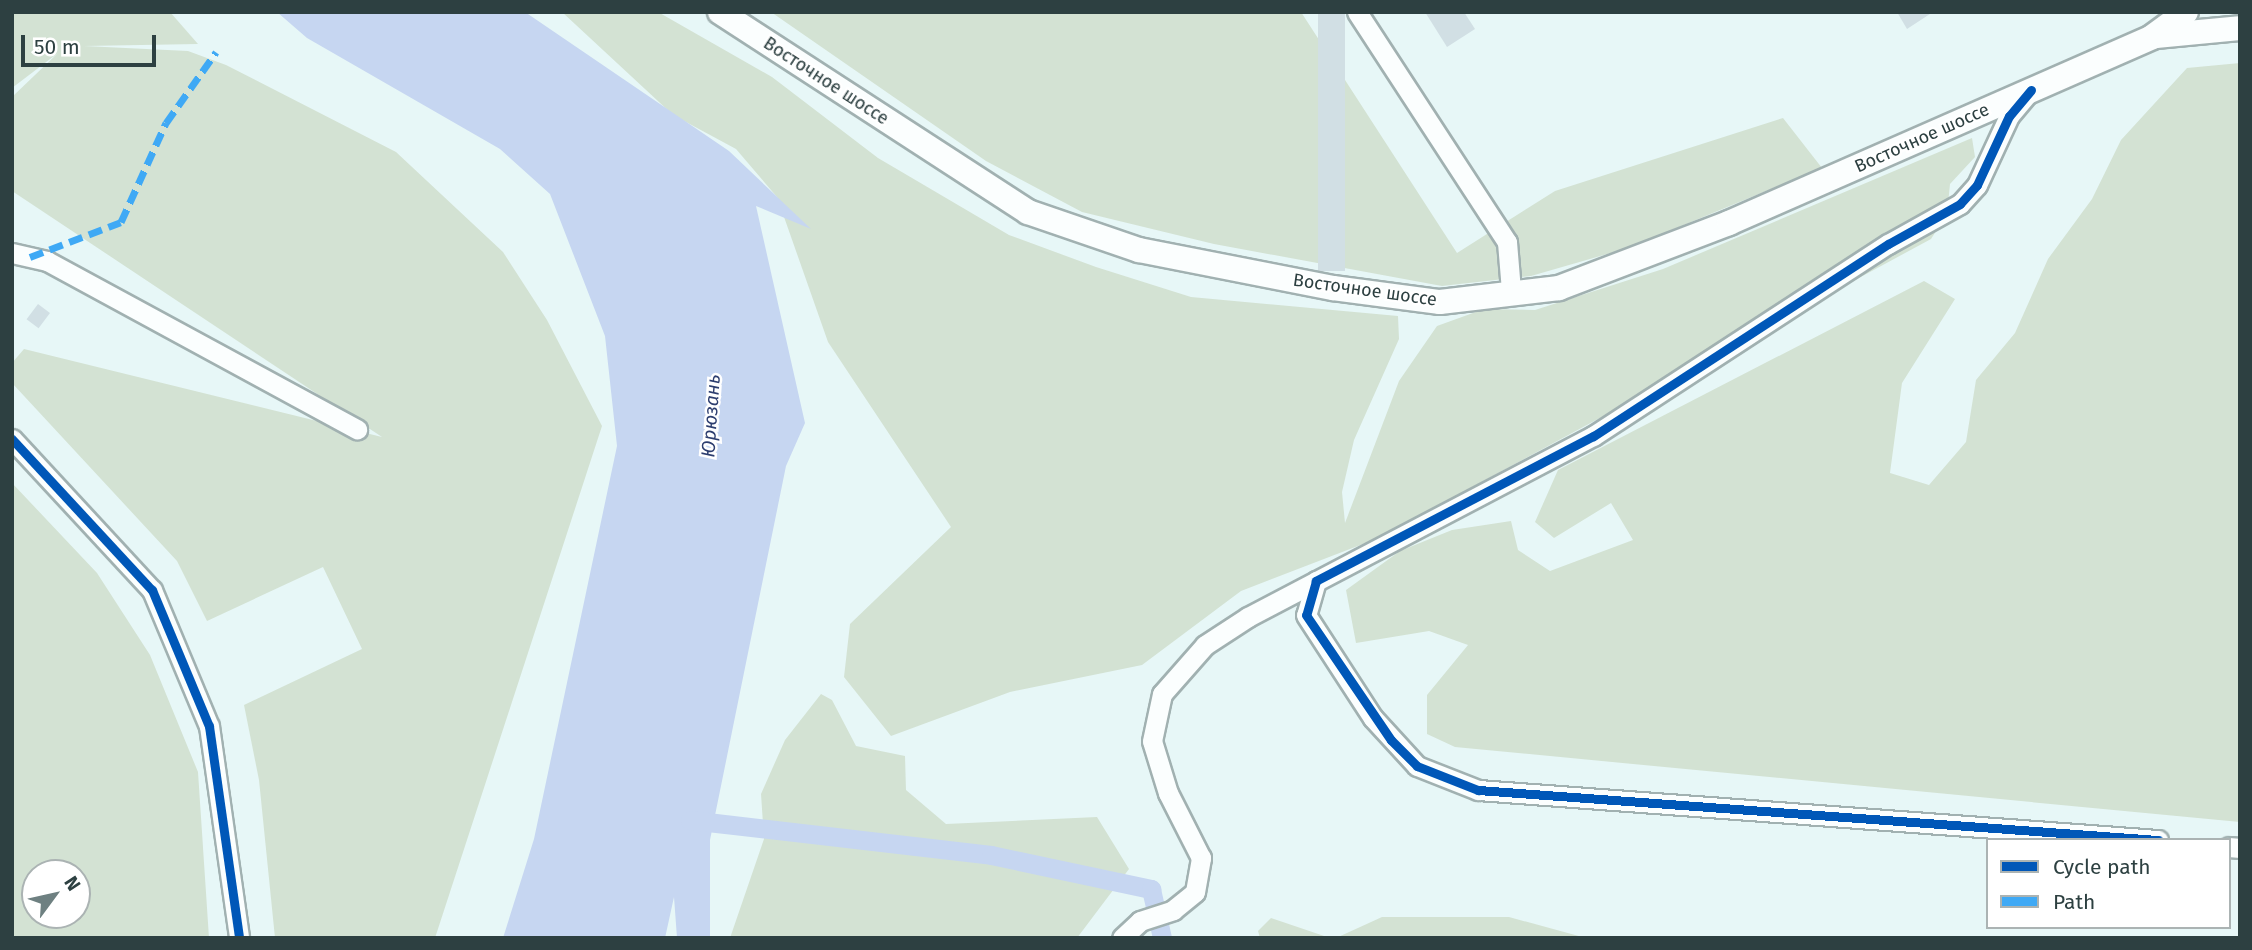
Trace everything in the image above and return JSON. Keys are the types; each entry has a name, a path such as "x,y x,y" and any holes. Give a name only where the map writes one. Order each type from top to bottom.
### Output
{"main road":[{"name":"Восточное шоссе","path":"720,12 1028,212 1139,250 1333,288 1440,302 1511,291 1559,288 1729,223 2152,37 2186,12"},
{"name":"Восточное шоссе","path":"2152,37 2240,27"}],"street":[{"path":"1357,12 1507,242 1511,291"},
{"path":"1122,938 1140,921 1173,911 1195,892 1201,858 1189,824 1168,793 1152,741 1162,694 1205,645 1316,581 1593,436 1888,244 1960,204 1977,185 2009,116 2031,90"},
{"path":"12,253 47,261 357,429"},
{"path":"12,439 152,590 209,726 239,938"},
{"path":"1316,581 1307,615 1373,718 1417,766 1478,790 2131,838"}],"green space":[{"path":"12,12 170,12 198,44 84,46 188,51 226,65 396,152 503,252 547,320 602,426 435,938 275,938 259,780 244,705 362,649 323,567 207,621 177,561 12,383 12,363 24,349 382,437 12,191 12,97 58,53 12,88"},
{"path":"562,12 658,12 772,77 878,158 1009,235 1096,267 1191,297 1398,316 1399,339 1354,440 1342,492 1345,523 1399,381 1437,326 1484,309 1535,310 1663,269 1972,138 1975,157 1950,184 1947,214 1931,239 1376,539 1241,591 1142,665 1010,692 891,736 844,677 850,624 951,527 828,342 777,197 736,149 673,115"},
{"path":"771,12 1301,12 1457,253 1555,191 1783,118 1822,168 1628,248 1531,276 1442,286 1214,244 1082,212 986,161"},
{"path":"2240,63 2240,822 1455,747 1427,734 1427,695 1468,645 1429,631 1356,643 1346,590 1400,551 1452,530 1511,521 1518,550 1550,571 1633,540 1611,503 1554,538 1535,522 1558,470 1924,281 1955,299 1902,383 1890,473 1929,485 1966,442 1976,380 2015,333 2048,259 2092,199 2121,140 2187,68"},
{"path":"12,483 97,573 150,655 198,772 209,938 12,938"},
{"path":"821,694 832,700 856,746 905,756 906,790 946,824 1097,817 1129,869 1077,938 730,938 764,839 761,794 785,740"},
{"path":"1382,917 1509,917 1586,938 1336,938"},
{"path":"1271,918 1330,938 1260,938 1258,931"}],"water":[{"name":"Юрюзань","path":"277,12 525,12 729,151 811,229 756,206 805,423 786,466 710,840 710,938 677,938 674,897 665,938 503,938 534,839 617,446 605,336 550,194 500,149 307,38"}],"building":[{"path":"1318,12 1345,12 1345,271 1318,271"},
{"path":"1425,12 1464,12 1475,29 1447,47"},
{"path":"1897,12 1933,12 1907,29"},
{"path":"38,304 50,313 39,328 27,319"}],"waterway":[{"path":"690,820 991,855 1151,889 1162,938"}],"marked path":[{"path":"30,257 121,222 166,123 216,52"}],"cycle path":[{"path":"2031,90 2009,116 1977,185 1960,204 1888,244 1593,436 1316,581 1306,615 1391,740 1417,766 1478,790 2131,838"},
{"path":"12,439 152,590 209,726 239,938"}]}
